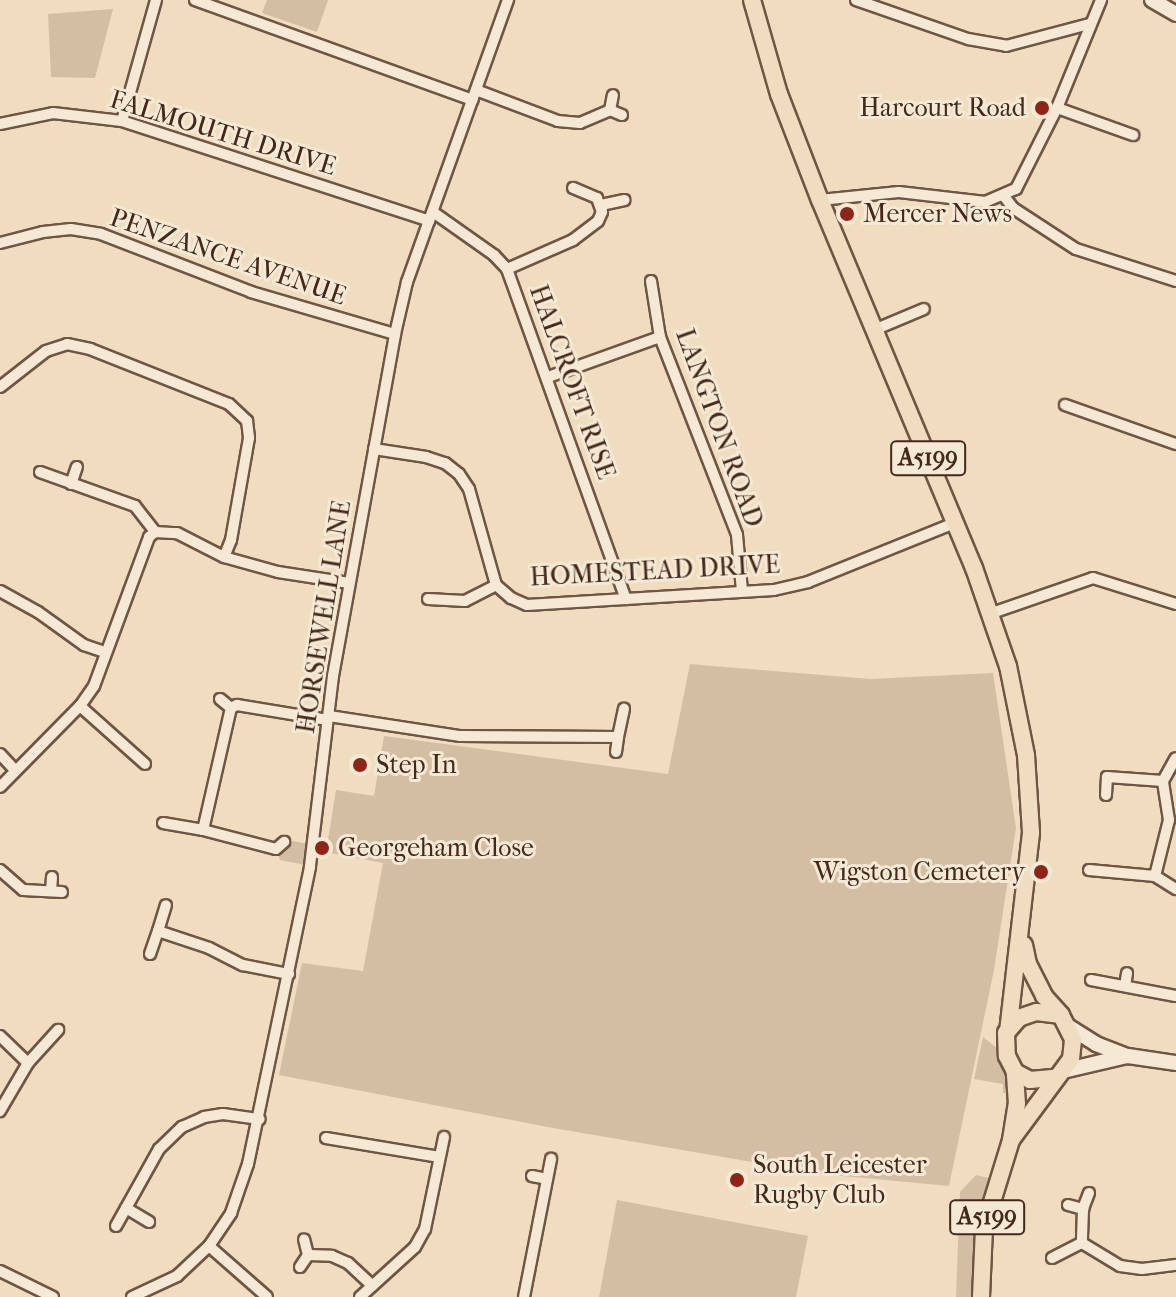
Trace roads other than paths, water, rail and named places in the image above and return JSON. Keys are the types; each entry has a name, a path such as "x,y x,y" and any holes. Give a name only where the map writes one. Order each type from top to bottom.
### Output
{"main road":[{"name":"A5199","path":"752,0 779,94 992,613 1017,700 1026,755 1031,833 1008,1031"},
{"name":"A5199","path":"1021,932 1028,964 1044,996 1064,1020"},
{"path":"1027,1014 1064,1020 1073,1039 1071,1059 1059,1075 1030,1080 1015,1072 1007,1056 1008,1031 1027,1014"},
{"name":"A5199","path":"981,1297 984,1228 1011,1140 1017,1104 1015,1072"},
{"name":"A5199","path":"1011,1140 1059,1075"}],"street":[{"path":"122,121 156,0"},
{"path":"195,0 558,121 580,123 610,110 622,115"},
{"name":"HORSEWELL LANE","path":"132,1297 177,1276 209,1246 231,1213 260,1119 314,845 349,583 395,334 407,282 508,0"},
{"path":"856,0 878,5 968,39 1006,46 1089,24"},
{"path":"820,200 899,192 985,202 1016,189 1057,108 1101,0"},
{"path":"1152,0 1176,14"},
{"path":"610,110 613,95"},
{"path":"1057,108 1133,135"},
{"name":"FALMOUTH DRIVE","path":"0,124 53,113 122,121 431,216"},
{"path":"507,269 591,229 602,212 601,205 597,198 573,188"},
{"path":"1004,196 1013,208 1076,249 1176,281"},
{"path":"601,205 624,200"},
{"name":"HALCROFT RISE","path":"431,216 494,255 507,269 626,599"},
{"name":"PENZANCE AVENUE","path":"0,243 43,232 71,229 101,234 251,292 395,334"},
{"name":"LANGTON ROAD","path":"651,281 660,337 737,535 742,591"},
{"path":"874,330 924,309"},
{"path":"548,377 660,337"},
{"path":"0,387 46,351 67,344 168,379 229,404 240,412 247,421 249,438 231,540 224,557"},
{"path":"1065,405 1176,444"},
{"name":"HOMESTEAD DRIVE","path":"374,449 426,457 459,474 469,489 496,585 511,598 527,605 774,590 808,582 955,523"},
{"path":"71,484 77,467"},
{"path":"40,472 135,506 155,532"},
{"path":"0,787 80,706 94,686 149,537 155,532 177,533 224,557 278,572 349,583"},
{"path":"992,613 1093,578 1176,604"},
{"name":"HOMESTEAD DRIVE","path":"428,599 465,601 496,585"},
{"path":"0,591 38,612 84,645 104,652"},
{"path":"220,699 231,708"},
{"path":"231,708 237,705 460,736 618,737"},
{"path":"80,706 145,764"},
{"path":"203,830 231,708"},
{"path":"616,752 624,709"},
{"path":"0,754 15,770"},
{"path":"1155,876 1169,820 1169,799 1163,781 1176,758"},
{"path":"1106,795 1107,777 1163,781"},
{"path":"163,823 280,850"},
{"path":"0,870 23,890 56,892 52,877"},
{"path":"1089,870 1155,876 1176,889"},
{"path":"150,954 166,905"},
{"path":"158,931 209,948 243,965 289,974"},
{"path":"1125,986 1127,973"},
{"path":"1091,980 1176,996"},
{"path":"1064,1020 1096,1044 1128,1056 1176,1063"},
{"path":"0,1111 28,1063 58,1030"},
{"path":"0,1036 28,1063"},
{"path":"1059,1075 1128,1056"},
{"path":"116,1226 159,1149 182,1127 204,1117 223,1114 260,1119"},
{"path":"360,1297 415,1247 425,1229 444,1137"},
{"path":"326,1138 439,1157"},
{"path":"524,1297 551,1159"},
{"path":"532,1176 547,1179"},
{"path":"1082,1243 1083,1209 1089,1193"},
{"path":"1068,1205 1083,1209"},
{"path":"126,1208 149,1222"},
{"path":"300,1267 308,1255 304,1239"},
{"path":"1052,1258 1082,1243"},
{"path":"1082,1243 1120,1266 1142,1269 1176,1265"},
{"path":"209,1246 267,1297"},
{"path":"308,1255 332,1256 348,1263 372,1285"},
{"path":"0,1271 53,1297"}],"place":[{"name":"Harcourt Road","path":"1042,108"},
{"name":"Mercer News","path":"847,214"},
{"name":"Step In","path":"360,765"},
{"name":"Georgeham Close","path":"322,848"},
{"name":"Wigston Cemetery","path":"1041,872"},
{"name":"South Leicester Rugby Club","path":"737,1180"}]}
